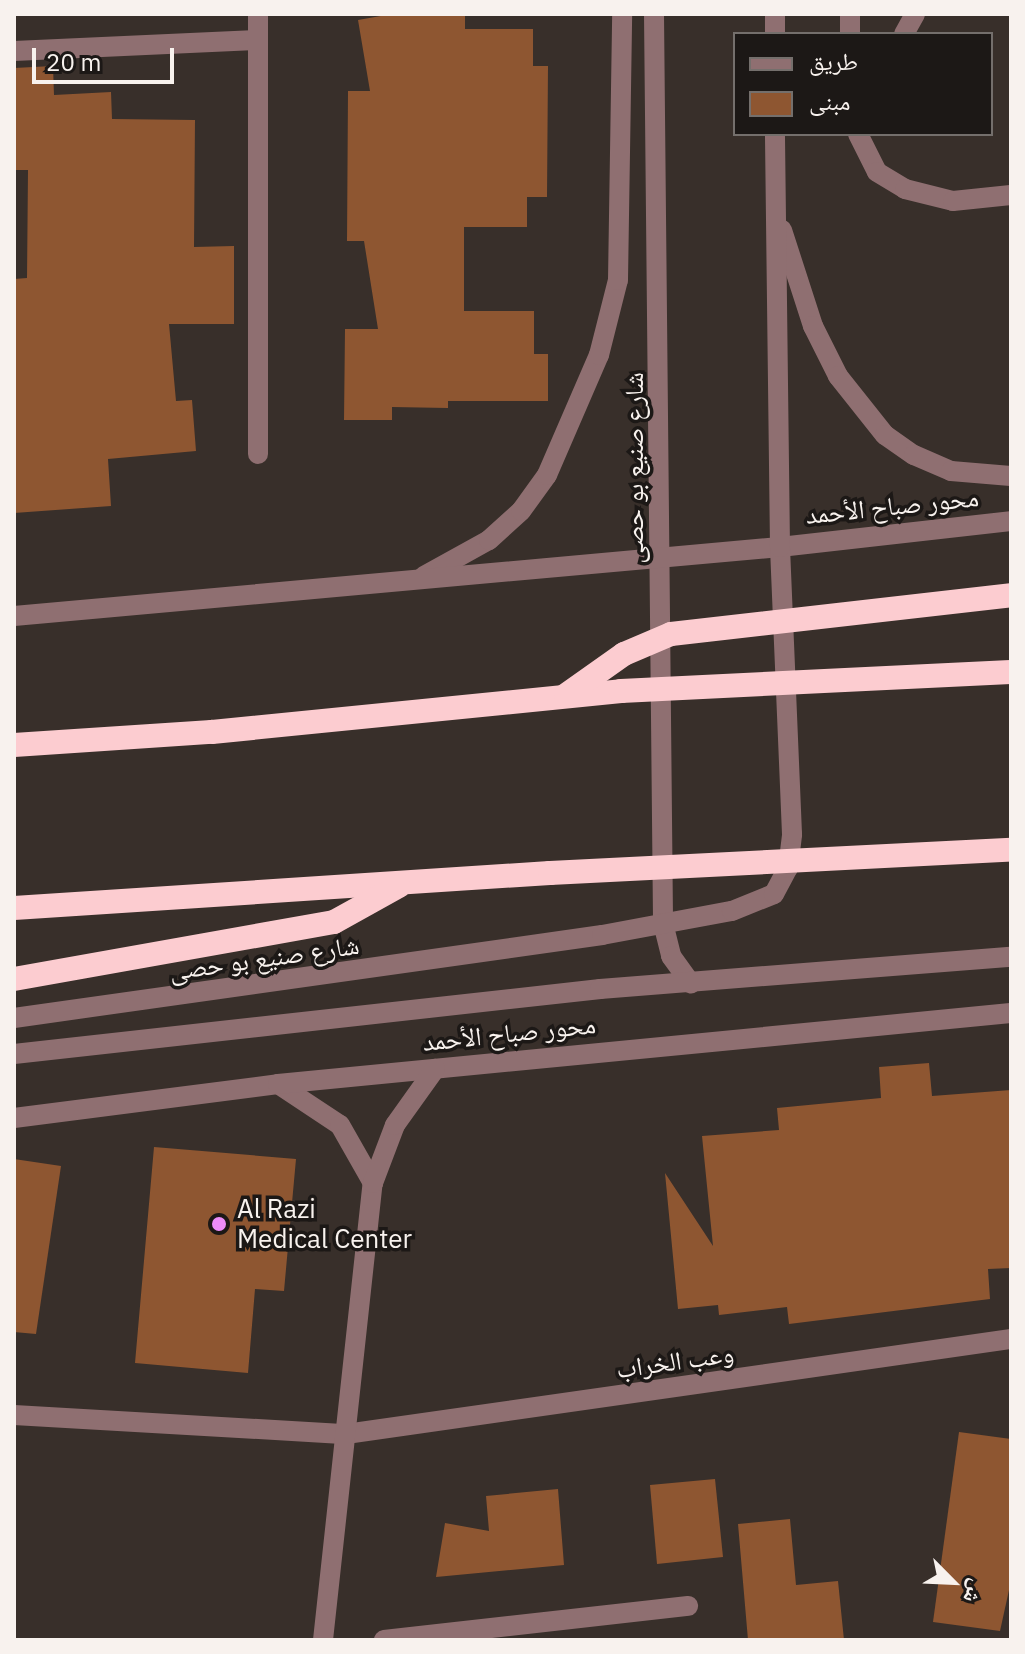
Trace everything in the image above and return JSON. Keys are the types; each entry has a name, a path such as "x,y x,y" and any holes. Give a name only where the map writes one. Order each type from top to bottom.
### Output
{"highway":[{"path":"566,695 624,654 671,634 1011,595"},
{"path":"14,745 212,732 566,695 1011,672"},
{"path":"14,908 408,881 1011,850"},
{"path":"14,979 334,922 408,881"}],"street":[{"path":"258,14 258,454"},
{"path":"418,579 489,540 521,511 547,475 599,355 618,280 622,14"},
{"name":"شارع صنيع بو حصى","path":"654,14 663,923 671,956 691,984"},
{"path":"905,32 915,14"},
{"path":"14,51 258,40"},
{"name":"شارع صنيع بو حصى","path":"14,1018 663,923 756,904 774,894 788,868 792,834 780,547 775,136"},
{"path":"859,136 877,172 905,189 953,201 1011,195"},
{"path":"776,209 813,326 838,376 885,435 914,455 951,471 1011,476"},
{"name":"محور صباح الأحمد","path":"14,616 780,547 1011,521"},
{"name":"محور صباح الأحمد","path":"14,1054 691,984 1011,957"},
{"name":"محور صباح الأحمد","path":"14,1118 278,1084 1011,1013"},
{"path":"323,1640 373,1183 395,1125 435,1069"},
{"path":"278,1084 340,1125 373,1183"},
{"name":"وعب الخراب","path":"14,1415 346,1434 1011,1339"},
{"path":"384,1640 688,1606"}],"building":[{"path":"392,14 465,14 465,29 533,29 533,66 548,66 547,197 527,197 527,227 464,227 464,311 534,311 534,354 548,354 548,401 448,401 448,408 392,407 392,420 344,420 345,329 378,329 364,241 347,241 348,91 370,91 358,20"},
{"path":"53,66 54,95 111,92 112,119 195,120 194,247 234,246 234,324 169,324 176,401 192,400 196,451 108,459 111,506 14,513 14,279 27,278 28,170 14,170 14,68"},
{"path":"929,1063 932,1096 1011,1090 1011,1268 988,1269 990,1299 789,1324 787,1307 719,1315 718,1305 678,1309 665,1173 713,1246 702,1136 779,1130 777,1108 881,1098 879,1067"},
{"name":"Al Razi Medical Center","path":"154,1147 296,1159 284,1291 255,1289 248,1373 135,1363"},
{"path":"14,1159 61,1166 36,1334 14,1332"},
{"path":"959,1432 1011,1439 1011,1581 1000,1631 933,1622"},
{"path":"715,1479 723,1557 657,1564 650,1485"},
{"path":"558,1489 564,1565 436,1577 445,1523 489,1531 486,1496"},
{"path":"790,1519 796,1585 838,1581 844,1640 748,1640 738,1524"}],"place":[{"name":"Al Razi Medical Center","path":"219,1224"}]}
